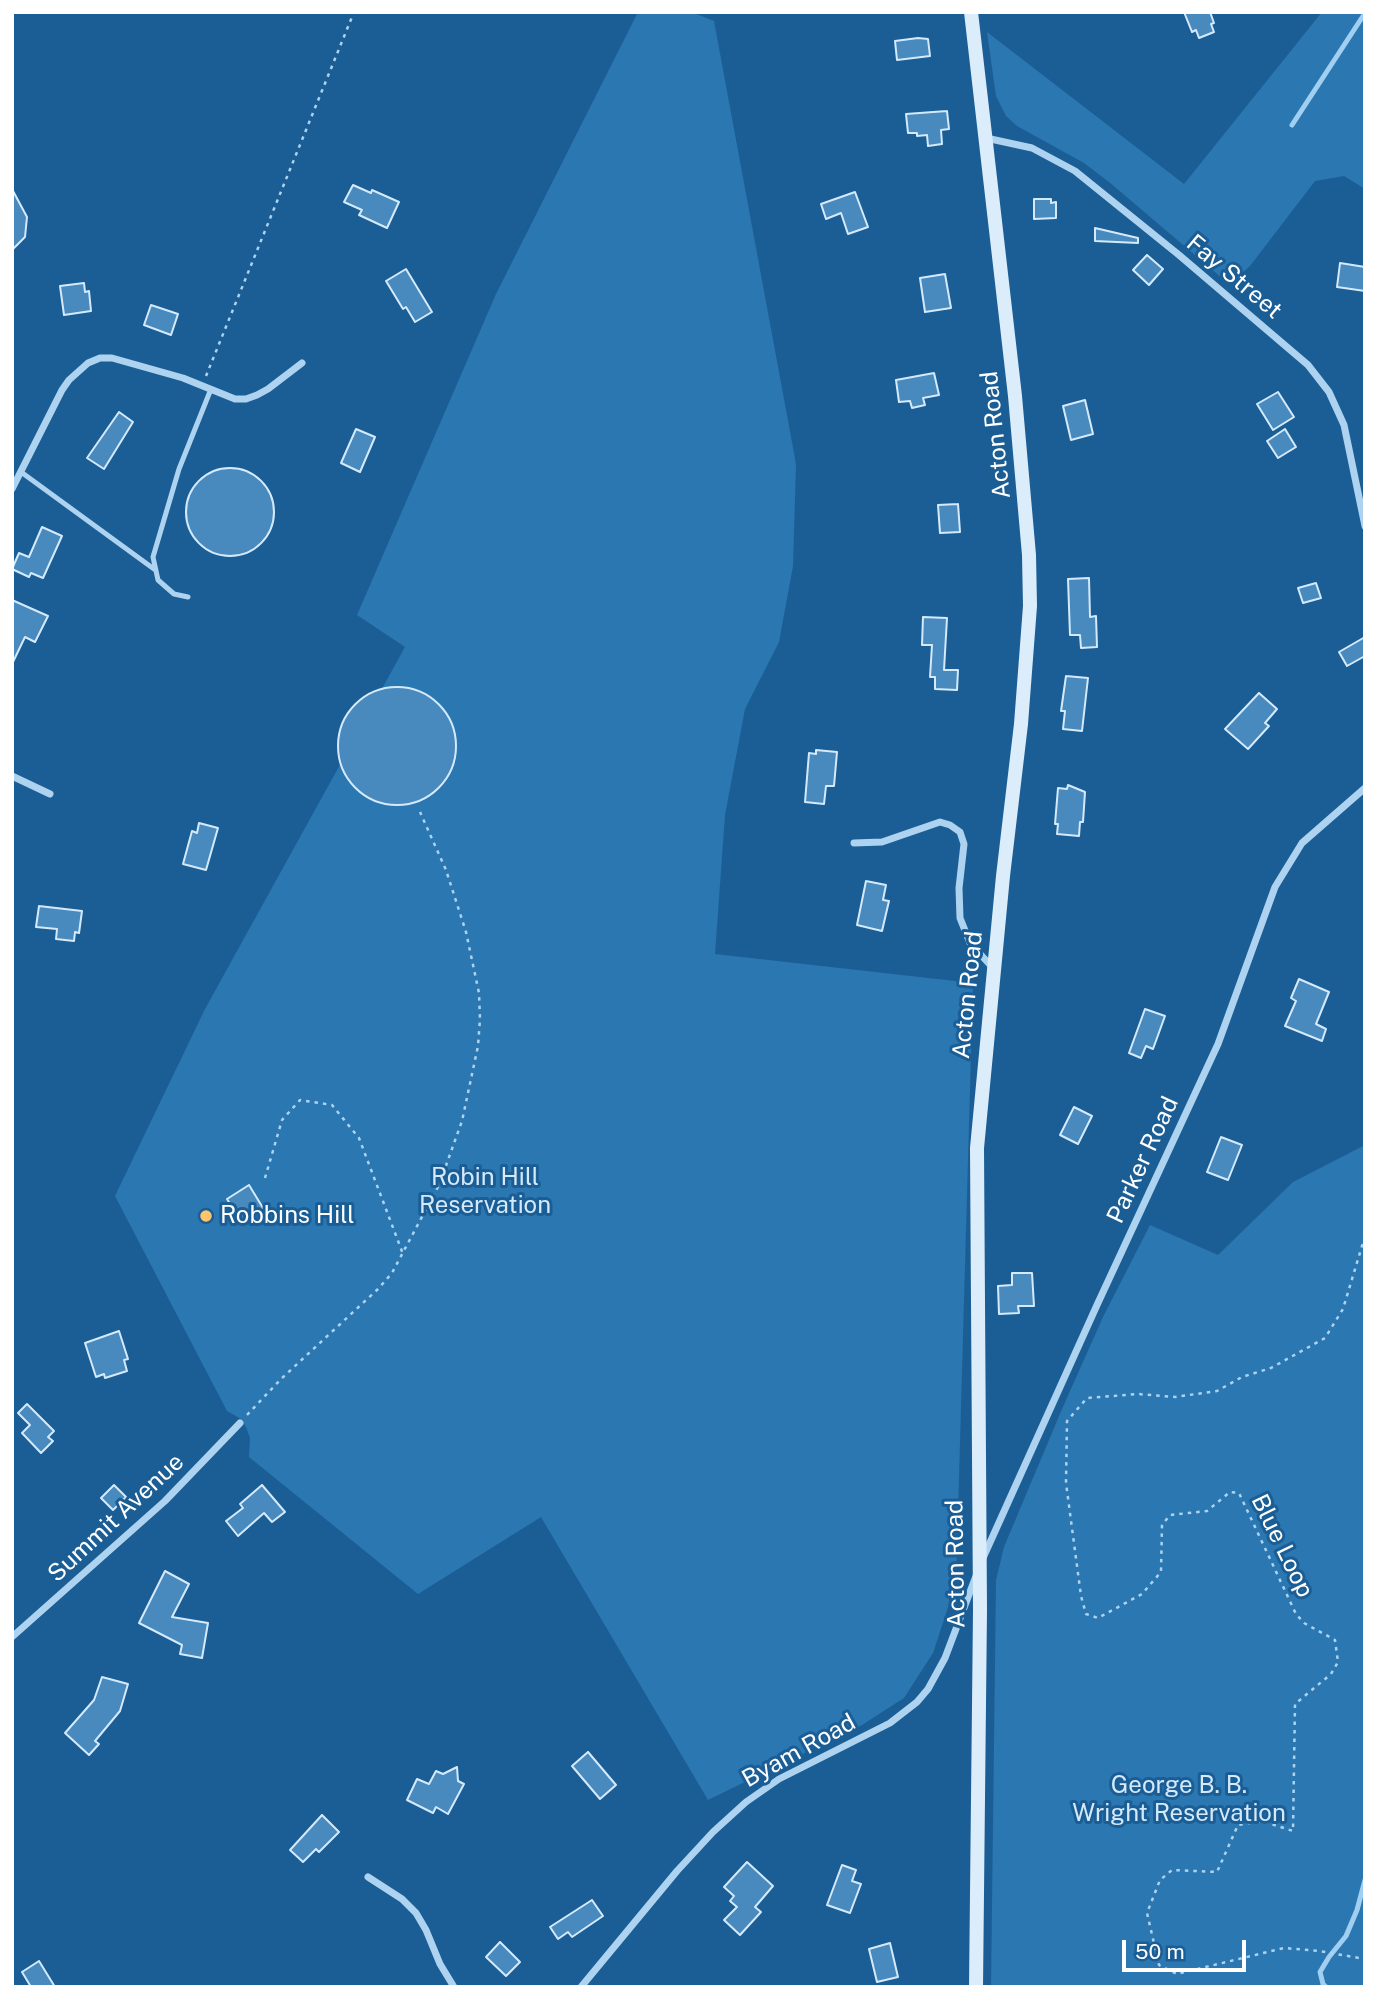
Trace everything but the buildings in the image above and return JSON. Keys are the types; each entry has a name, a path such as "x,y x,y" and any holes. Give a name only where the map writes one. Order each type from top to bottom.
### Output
{"main road":[{"name":"Acton Road","path":"971,12 1024,493 1030,607 1023,711 977,1148 979,1568 976,1987"}],"street":[{"name":"Fay Street","path":"985,138 1032,148 1075,171 1180,255 1308,365 1329,392 1344,425 1365,526"},
{"path":"12,489 62,390 78,370 88,363 100,358 112,358 236,399 257,396 302,363"},
{"path":"12,776 50,794"},
{"name":"Parker Road","path":"979,1568 1214,1052 1275,887 1302,843 1365,788"},
{"path":"854,843 882,842 940,822 960,832 964,844 959,888 960,918 971,943 994,969"},
{"name":"Summit Avenue","path":"12,1637 165,1501 240,1423"},
{"name":"Byam Road","path":"581,1987 677,1871 713,1832 746,1802 779,1779 890,1723 917,1702 928,1689 945,1658 979,1568"},
{"path":"368,1877 402,1899 416,1913 454,1987"}],"lane":[{"path":"188,597 174,594 158,580 153,557 179,469 211,389"},
{"path":"21,472 154,569"}],"path":[{"path":"202,386 354,12"},
{"path":"240,1423 304,1356 392,1273 439,1185 462,1121 473,1072 480,1019 477,975 446,870 420,812"},
{"path":"265,1178 282,1120 300,1100 332,1105 359,1138 387,1205 403,1254"},
{"name":"Blue Loop","path":"1365,1236 1343,1309 1325,1338 1271,1368 1242,1377 1217,1391 1175,1397 1138,1394 1087,1398 1067,1421 1066,1483 1081,1596 1086,1614 1098,1618 1142,1594 1161,1572 1162,1525 1170,1515 1206,1511 1230,1492 1239,1493 1296,1614 1304,1623 1335,1640 1338,1662 1331,1674 1295,1704 1293,1831 1262,1821 1238,1825 1217,1872 1172,1870 1160,1880 1147,1913 1159,1965 1177,1974 1284,1948 1365,1959"}],"green space":[{"name":"Robin Hill Reservation","path":"638,12 691,12 714,21 796,464 793,566 779,642 745,709 725,815 715,954 973,983 956,1583 933,1653 904,1698 862,1725 708,1800 541,1517 418,1594 249,1457 250,1438 246,1427 241,1419 227,1411 115,1196 205,1009 405,647 357,615 496,294"},
{"path":"1322,12 1365,12 1365,189 1344,176 1315,181 1250,266 1229,284 1084,163 1017,126 1006,116 996,96 987,32 1184,184"},
{"name":"George B. B. Wright Reservation","path":"1365,1145 1365,1987 991,1987 996,1580 1004,1547 1062,1409 1103,1317 1150,1225 1218,1255 1293,1182"}],"waterway":[{"path":"1292,125 1365,13"},
{"path":"1326,1987 1320,1972 1346,1936 1365,1880"}],"place":[{"name":"Robbins Hill","path":"206,1216"}]}
